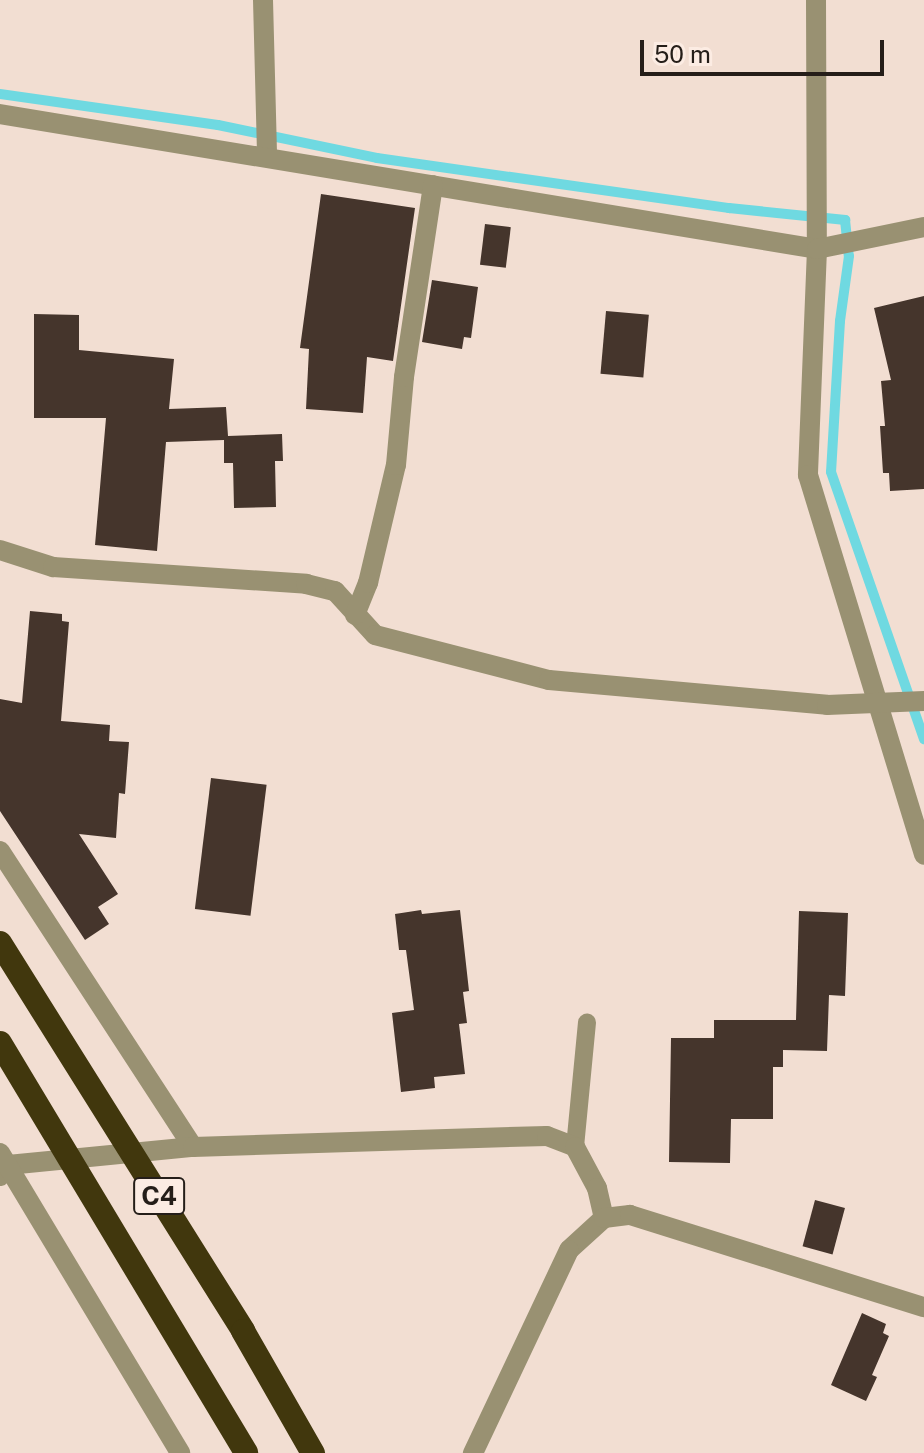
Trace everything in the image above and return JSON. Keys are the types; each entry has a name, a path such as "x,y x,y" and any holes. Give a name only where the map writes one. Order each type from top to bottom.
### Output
{"highway":[{"name":"C4","path":"0,943 243,1331 313,1453"},
{"name":"C4","path":"0,1043 45,1112 246,1453"}],"street":[{"path":"263,0 267,156"},
{"path":"816,0 817,249 808,475 924,855"},
{"path":"0,114 817,249 924,227"},
{"path":"355,615 368,583 396,465 404,377 433,185"},
{"path":"0,550 53,567 306,584 335,591 375,635 549,680 827,705 924,701"},
{"path":"0,851 193,1147"},
{"path":"180,1453 3,1165 193,1147 547,1136 575,1147 597,1188 604,1218"},
{"path":"473,1453 569,1250 604,1218 630,1215 924,1307"}],"lane":[{"path":"575,1147 587,1023"}],"building":[{"path":"321,194 415,208 393,361 367,357 363,413 306,409 309,349 300,348"},
{"path":"485,224 511,227 506,268 480,265"},
{"path":"432,280 478,287 471,338 464,337 462,349 422,342"},
{"path":"924,296 924,489 890,491 889,473 883,473 880,426 885,426 881,381 891,380 874,308"},
{"path":"606,311 649,315 643,378 601,374"},
{"path":"34,314 79,315 79,350 174,359 169,409 226,407 228,436 282,434 283,461 275,461 276,507 234,508 233,463 224,463 224,440 166,442 157,551 95,545 106,418 34,418"},
{"path":"30,611 62,614 62,621 69,622 61,721 110,725 109,741 129,742 125,794 119,793 116,838 79,834 118,894 98,907 109,924 85,940 0,811 0,699 22,703"},
{"path":"211,778 267,785 250,916 195,909"},
{"path":"421,910 422,914 460,910 469,991 463,992 467,1023 459,1024 465,1074 434,1077 435,1088 401,1092 392,1013 414,1010 406,950 399,950 395,914"},
{"path":"799,911 848,913 845,996 829,995 827,1051 783,1050 783,1067 773,1067 773,1119 731,1119 730,1163 669,1162 671,1038 714,1038 714,1020 796,1020"},
{"path":"815,1200 845,1208 833,1254 803,1246"},
{"path":"862,1313 886,1324 883,1333 889,1336 872,1375 877,1377 866,1401 831,1385"}],"waterway":[{"path":"0,94 218,125 377,158 729,208 845,220 849,256 840,321 831,472 924,739"}]}
